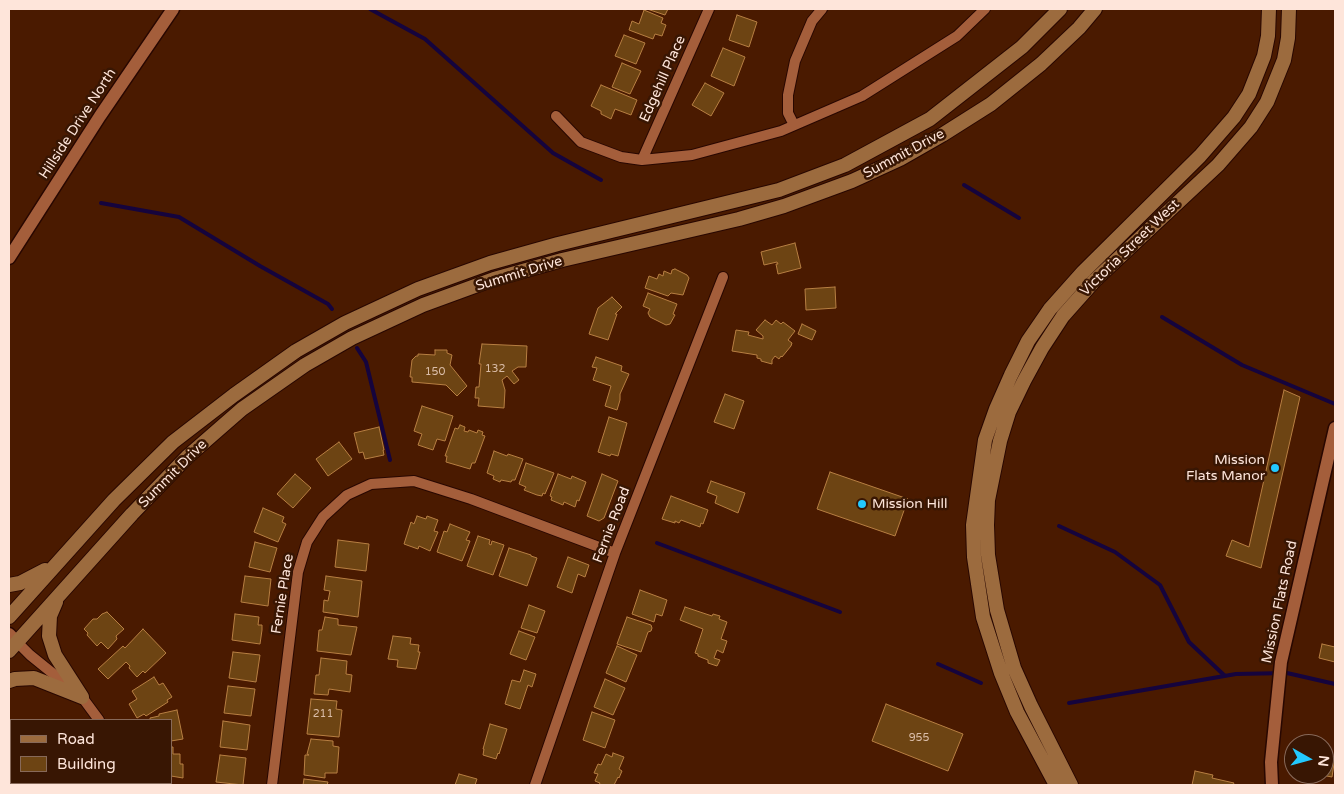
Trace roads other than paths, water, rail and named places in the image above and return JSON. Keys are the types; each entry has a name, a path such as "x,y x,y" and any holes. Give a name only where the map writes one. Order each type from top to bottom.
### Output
{"main road":[{"name":"Summit Drive","path":"9,617 54,564 114,500 173,442 234,395 296,351 345,323 418,289 490,263 558,244 779,190 845,165 930,119 1022,47 1060,9"},
{"name":"Summit Drive","path":"12,642 58,596 132,514 187,457 242,409 305,366 352,338 423,305 494,279 562,260 739,219 784,206 852,181 900,159 991,104 1041,64 1079,28 1095,9"},
{"name":"Victoria Street West","path":"1056,785 1018,712 1001,674 983,616 974,557 973,525 985,440 1011,375 1028,341 1050,309 1083,272 1200,156 1234,117 1249,94 1264,56 1268,36 1269,9"},
{"name":"Victoria Street West","path":"1071,785 1014,668 997,610 988,555 987,525 988,500 1000,441 1009,412 1024,381 1042,348 1063,316 1095,280 1218,165 1251,127 1267,102 1284,60 1288,38 1289,9"},
{"path":"9,585 20,583 54,564"},
{"path":"58,596 50,616 49,636 55,655 82,697"},
{"path":"9,681 34,678 82,697"}],"street":[{"name":"Hillside Drive North","path":"9,258 100,116 174,9"},
{"name":"Edgehill Place","path":"642,160 709,9"},
{"path":"794,125 788,113 788,95 795,61 812,21 822,9"},
{"path":"556,116 581,142 621,157 642,160 692,156 781,131 862,96 957,36 985,9"},
{"name":"Fernie Road","path":"535,785 615,553 723,277"},
{"name":"Mission Flats Road","path":"1272,785 1271,762 1281,662 1335,428"},
{"name":"Fernie Place","path":"272,785 298,572 306,542 323,517 347,495 371,484 414,481 471,499 615,553"},
{"path":"12,642 82,697 98,719"}],"waterway":[{"path":"370,9 425,39 553,153 601,180"},
{"path":"964,185 1019,218"},
{"path":"101,203 179,217 328,304 332,309"},
{"path":"1162,317 1242,365 1335,404"},
{"path":"357,348 366,362 390,460"},
{"path":"1059,526 1115,552 1160,585 1189,642 1225,676"},
{"path":"657,543 840,612"},
{"path":"938,664 981,683"},
{"path":"1069,703 1236,674 1287,673 1335,684"}],"place":[{"name":"Mission Flats Manor","path":"1275,468"},
{"name":"Mission Hill","path":"862,504"}]}
